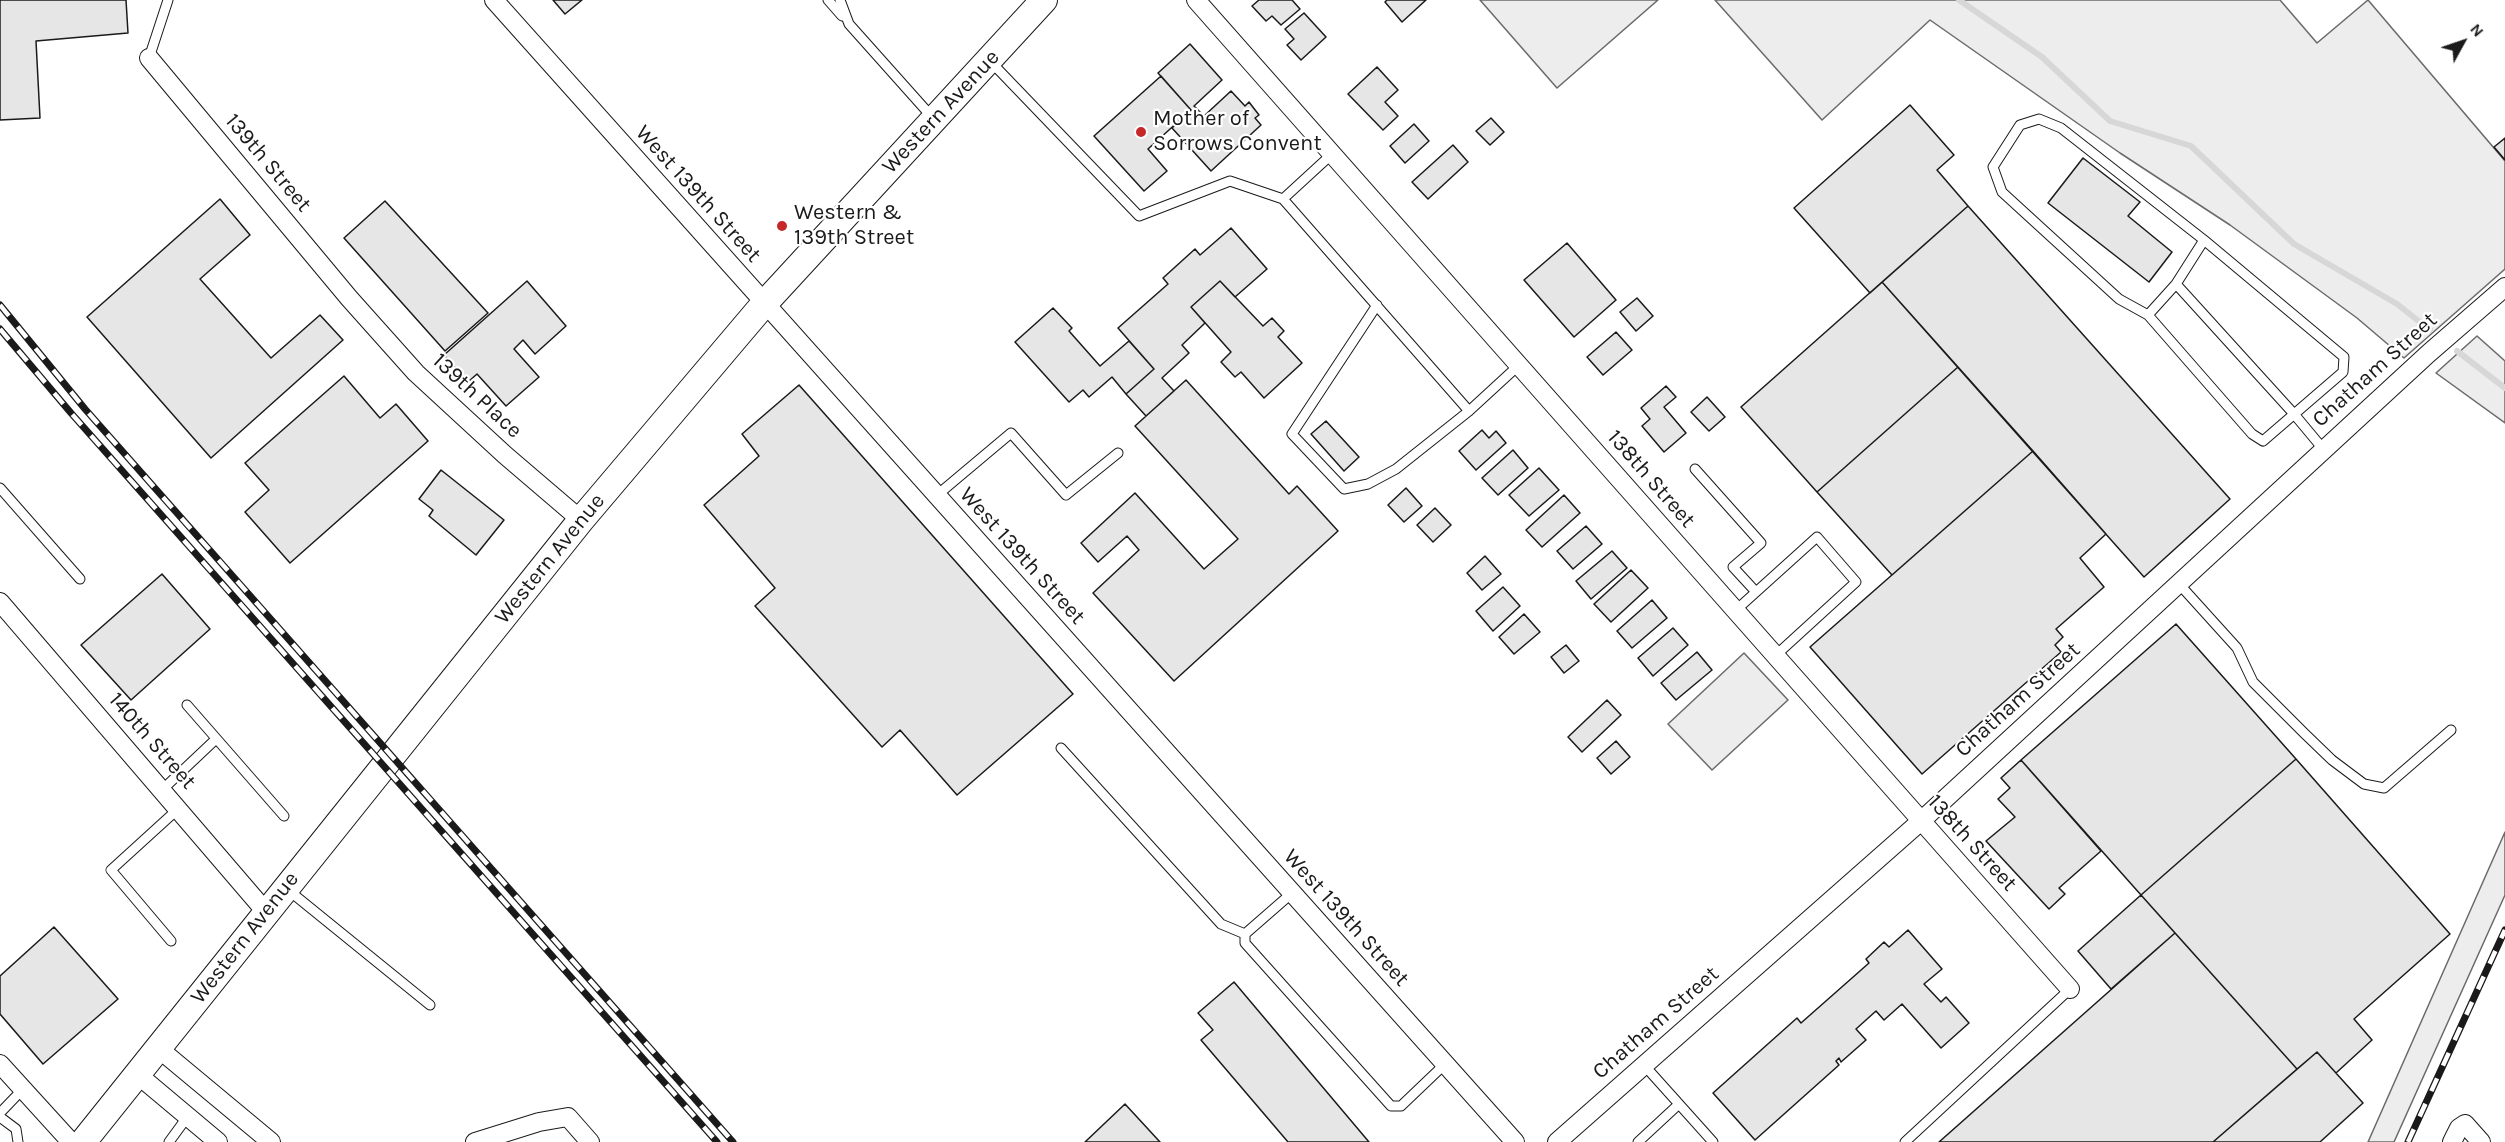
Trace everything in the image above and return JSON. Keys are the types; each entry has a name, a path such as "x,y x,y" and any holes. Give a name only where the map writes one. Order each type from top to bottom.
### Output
{"main road":[{"name":"Western Avenue","path":"83,1142 581,520 764,304 1044,0"}],"street":[{"name":"West 139th Street","path":"494,0 1515,1142"},
{"name":"138th Street","path":"1196,0 2070,989"},
{"name":"139th Street","path":"149,58 349,298"},
{"name":"Chatham Street","path":"1557,1142 1921,821 2324,450 2505,287"},
{"name":"139th Place","path":"349,298 416,373 505,455 581,520"},
{"name":"140th Street","path":"0,602 266,912"},
{"path":"158,1048 271,1142"},
{"path":"0,1064 71,1142"},
{"path":"137,1074 218,1142"},
{"path":"475,1142 539,1122 568,1117 590,1142"},
{"path":"2452,1142 2459,1128 2465,1124 2481,1142"}],"lane":[{"path":"149,58 168,0"},
{"path":"828,0 934,119"},
{"path":"840,0 849,24"},
{"path":"989,60 1139,216 1230,181 1283,199 1469,411"},
{"path":"2039,118 2061,128 2204,240 2343,357 2343,372 2263,441 2252,434 2148,315 2119,299 2002,192 1993,167 2020,125 2039,118"},
{"path":"1283,199 1332,154"},
{"path":"2148,315 2176,284 2204,240"},
{"path":"2176,284 2324,450"},
{"path":"1377,305 1292,434 1344,489 1368,484 1396,469 1469,411 1519,365"},
{"path":"936,496 1011,433 1066,495 1118,453"},
{"path":"1695,469 1761,543 1733,567 1755,592"},
{"path":"0,488 80,579"},
{"path":"1735,611 1817,537 1856,582 1775,656"},
{"path":"2180,585 2237,648 2253,682 2332,760 2364,784 2384,788 2451,730"},
{"path":"187,705 284,816"},
{"path":"162,790 216,739"},
{"path":"1061,748 1221,924 1245,934"},
{"path":"171,941 111,870 178,809"},
{"path":"285,888 430,1005"},
{"path":"1292,893 1245,934 1245,943 1391,1106 1401,1106 1445,1064"},
{"path":"1905,1142 2070,989"},
{"path":"1644,1065 1713,1142"},
{"path":"18,1142 16,1129 0,1115 22,1089"},
{"path":"1638,1142 1679,1104"},
{"path":"169,1142 188,1116"}],"shaded area":[{"path":"1480,0 1658,0 1557,88"},
{"path":"1715,0 2280,0 2317,43 2368,0 2505,161 2505,269 2404,358 2357,318 2230,225 2120,153 1930,20 1822,120"},
{"path":"2477,336 2505,361 2505,423 2436,373"},
{"path":"1744,653 1788,700 1712,770 1668,724"},
{"path":"2505,832 2505,895 2394,1142 2368,1142"}],"building":[{"path":"0,0 126,0 128,33 36,41 40,118 0,120"},
{"path":"553,0 582,0 565,14"},
{"path":"1259,0 1292,0 1300,9 1281,25 1272,16 1266,21 1252,6"},
{"path":"1387,0 1426,0 1402,22 1385,2"},
{"path":"1304,13 1326,37 1301,60 1287,45 1294,39 1285,29"},
{"path":"1190,44 1222,80 1194,106 1204,116 1231,91 1245,106 1249,102 1259,115 1255,118 1261,125 1211,171 1172,128 1191,110 1158,73"},
{"path":"1377,67 1398,90 1385,102 1398,116 1383,130 1348,94"},
{"path":"1161,76 1191,110 1148,149 1167,171 1144,191 1094,136"},
{"path":"1910,105 1954,155 1937,170 1968,206 1870,293 1794,208"},
{"path":"1491,118 1504,132 1490,145 1476,131"},
{"path":"1414,124 1429,141 1405,163 1390,146"},
{"path":"2505,138 2505,160 2494,147"},
{"path":"1453,145 1468,162 1428,199 1412,182"},
{"path":"2083,158 2140,202 2128,216 2172,252 2149,282 2048,203"},
{"path":"220,199 250,235 200,279 271,358 320,315 343,340 211,458 87,317"},
{"path":"385,201 488,313 445,351 344,238"},
{"path":"1968,206 2230,499 2144,577 1882,282"},
{"path":"1231,228 1267,269 1235,297 1220,281 1191,307 1205,323 1182,345 1189,353 1162,378 1174,391 1146,416 1126,394 1154,369 1118,328 1168,284 1163,278 1195,249 1200,255"},
{"path":"1567,243 1616,300 1574,337 1524,280"},
{"path":"527,281 566,326 535,354 523,340 514,349 539,377 506,406 477,374 468,382 444,355"},
{"path":"1220,281 1263,326 1272,318 1284,331 1278,337 1302,363 1264,398 1241,372 1235,377 1221,362 1231,352 1191,307"},
{"path":"1882,282 1958,367 1817,492 1741,407"},
{"path":"1637,298 1653,316 1636,331 1620,312"},
{"path":"1053,308 1072,328 1069,331 1100,366 1129,341 1154,369 1126,394 1112,377 1089,397 1083,390 1069,402 1015,342"},
{"path":"1616,332 1632,350 1603,375 1587,357"},
{"path":"1958,367 2033,451 1892,575 1817,492"},
{"path":"344,376 380,418 396,404 428,441 290,563 245,512 269,490 245,463"},
{"path":"1186,380 1289,494 1297,486 1338,531 1174,681 1093,593 1139,550 1127,536 1098,562 1081,543 1135,493 1204,569 1238,539 1135,426"},
{"path":"799,385 1073,694 957,795 900,730 882,747 755,606 775,588 704,505 759,456 742,434"},
{"path":"1666,386 1676,397 1664,407 1686,433 1664,452 1642,426 1650,419 1641,408"},
{"path":"1707,397 1725,417 1709,431 1691,412"},
{"path":"1326,421 1359,457 1344,471 1311,434"},
{"path":"1482,430 1489,438 1496,431 1506,443 1476,470 1459,451"},
{"path":"1513,450 1528,468 1498,495 1482,478"},
{"path":"2033,451 2106,534 2080,558 2104,587 2056,629 2063,637 2055,645 2061,652 1922,774 1810,647"},
{"path":"1539,468 1559,490 1529,516 1509,495"},
{"path":"441,470 504,520 476,555 429,516 433,510 419,499"},
{"path":"1406,488 1422,506 1404,522 1388,505"},
{"path":"1564,495 1580,513 1542,547 1526,530"},
{"path":"1435,508 1451,525 1433,542 1417,525"},
{"path":"1586,526 1602,544 1573,569 1557,551"},
{"path":"1612,551 1627,568 1591,599 1576,581"},
{"path":"1485,556 1501,574 1482,590 1467,573"},
{"path":"1631,570 1648,588 1611,622 1594,604"},
{"path":"162,574 210,629 131,700 81,645"},
{"path":"1503,587 1520,606 1493,631 1476,611"},
{"path":"1652,600 1667,618 1632,648 1617,631"},
{"path":"1524,614 1540,632 1514,654 1499,637"},
{"path":"2176,624 2296,759 2141,895 2021,760"},
{"path":"1673,628 1688,645 1653,676 1638,658"},
{"path":"1566,645 1579,661 1564,673 1551,657"},
{"path":"1697,652 1712,670 1676,700 1661,683"},
{"path":"1607,700 1621,715 1582,752 1568,737"},
{"path":"1616,741 1630,757 1611,774 1597,758"},
{"path":"2296,759 2450,934 2354,1019 2372,1040 2336,1073 2317,1052 2297,1069 2141,895"},
{"path":"2021,760 2101,851 2059,888 2065,894 2049,909 1986,841 2015,817 1998,799 2010,788 2001,778"},
{"path":"2141,895 2175,933 2111,989 2078,951"},
{"path":"54,927 118,999 43,1064 0,1014 0,976"},
{"path":"1908,930 1942,969 1924,984 1941,1002 1946,997 1969,1023 1941,1048 1902,1004 1884,1020 1876,1011 1856,1029 1866,1040 1841,1062 1839,1058 1836,1061 1839,1065 1755,1140 1713,1093 1797,1018 1801,1023 1869,963 1866,959 1884,942 1889,947"},
{"path":"2175,933 2297,1069 2213,1142 1939,1142"},
{"path":"1234,982 1369,1142 1288,1142 1201,1040 1213,1030 1198,1013"},
{"path":"2317,1052 2363,1103 2320,1142 2213,1142"},
{"path":"1125,1104 1160,1142 1085,1142"}],"waterway":[{"path":"1959,0 2042,57 2110,121 2191,146 2294,244 2397,304 2430,330"},
{"path":"2457,351 2505,388"}],"railway":[{"path":"0,305 85,409 733,1142"},
{"path":"0,329 71,413 717,1142"},
{"path":"2408,1142 2505,930"}],"place":[{"name":"Mother of Sorrows Convent","path":"1141,132"},
{"name":"Western & 139th Street","path":"782,226"}]}
